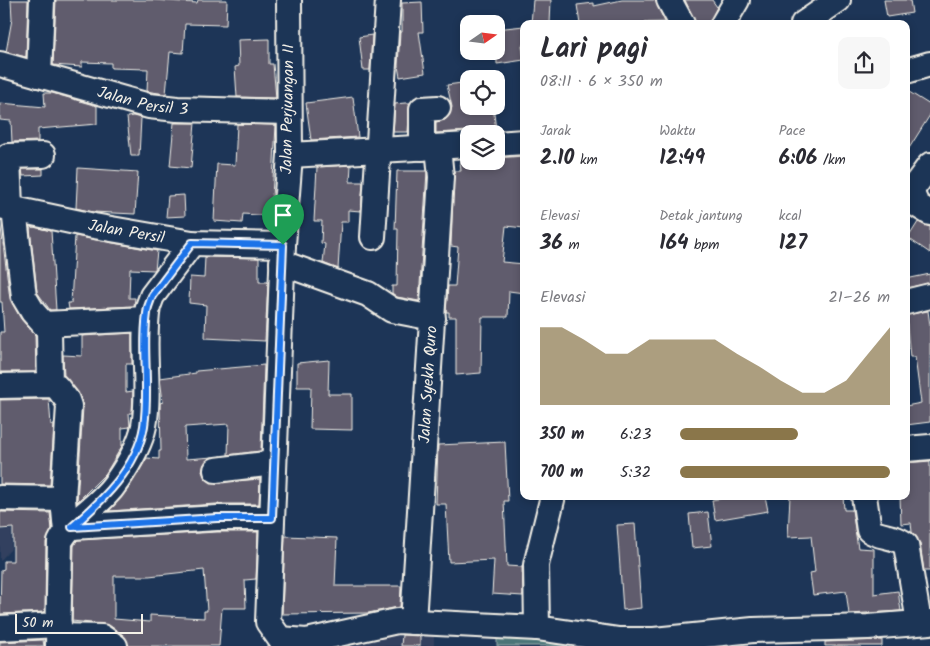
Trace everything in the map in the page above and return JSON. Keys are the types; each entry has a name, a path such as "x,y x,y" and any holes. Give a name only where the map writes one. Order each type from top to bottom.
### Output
{"street":[{"path":"39,75 42,0"},
{"name":"Jalan Perjuangan II","path":"289,0 290,154 283,254 268,622 278,638 307,641 397,621 537,628 619,640 654,640 753,630 868,627 924,622"},
{"path":"373,237 388,0"},
{"path":"668,0 680,20"},
{"path":"724,20 737,0"},
{"path":"808,20 838,0"},
{"name":"Jalan Persil 3","path":"0,64 150,106 177,109 289,112"},
{"path":"910,70 930,64"},
{"name":"Jalan Syekh Quro","path":"413,622 441,177 430,147 422,109 438,108"},
{"path":"505,143 520,142"},
{"path":"290,154 460,145"},
{"path":"43,155 4,151 8,207 24,297 33,312 49,330 50,386"},
{"path":"913,199 930,165"},
{"name":"Jalan Persil","path":"8,207 94,226 192,243 283,254 368,294 392,310 433,318"},
{"path":"58,636 59,547 69,530 104,498 117,483 137,447 144,426 146,319 152,296 192,243"},
{"path":"910,301 930,296"},
{"path":"44,324 146,319"},
{"path":"0,386 58,387 69,406 63,499 69,530"},
{"path":"910,449 930,447"},
{"path":"216,470 274,462"},
{"path":"0,498 63,499"},
{"path":"537,628 536,565 552,500"},
{"path":"865,500 869,530 874,534 901,540 906,545 924,622"},
{"path":"69,530 217,518 272,518"},
{"path":"0,628 58,636 102,637 115,646"}],"shaded area":[{"path":"12,529 11,549 0,561 0,530"},
{"path":"389,629 434,631 434,646 312,646"}],"green space":[{"path":"497,634 590,646 497,646"}],"building":[{"path":"11,0 28,0 26,57 6,52 12,19"},
{"path":"56,0 152,0 197,3 198,0 227,0 226,25 185,24 183,53 170,52 166,94 152,92 147,91 148,69 111,68 111,63 82,62 82,67 53,65"},
{"path":"533,0 551,0 550,20 531,20"},
{"path":"622,0 655,0 664,20 579,20 577,5 594,3 594,6"},
{"path":"685,0 712,0 717,7 711,20 694,20"},
{"path":"884,0 910,0 912,13 887,17"},
{"path":"422,2 423,32 419,32 425,73 400,77 398,66 400,32 402,32 402,3"},
{"path":"520,26 520,61 497,64 497,60 505,60 505,28"},
{"path":"372,35 370,70 363,70 359,37"},
{"path":"269,39 269,64 273,64 276,98 237,97 235,67 239,66 238,40"},
{"path":"460,83 460,115 494,115 495,125 460,125 460,132 436,133 436,122 445,120 450,114 452,107 447,85"},
{"path":"910,92 930,105 930,115 910,147"},
{"path":"44,93 52,93 97,106 97,124 38,129 38,141 12,142 11,121 0,120 0,103 45,107"},
{"path":"353,97 358,137 311,140 306,103"},
{"path":"410,103 408,132 393,132 395,104"},
{"path":"127,117 141,118 139,156 131,156"},
{"path":"174,123 195,123 191,168 170,166"},
{"path":"237,124 276,125 271,216 243,214 242,223 214,221 217,164 235,165"},
{"path":"520,156 520,228 506,226 502,262 520,264 520,292 509,291 508,317 482,317 481,373 456,375 456,317 449,317 449,312 446,312 448,286 455,286 458,247 451,246 454,171 505,170 505,157"},
{"path":"351,165 350,182 363,182 361,211 348,210 348,222 341,222 338,269 323,263 325,244 321,243 322,221 314,221 317,167"},
{"path":"78,168 138,172 135,214 93,212 76,208"},
{"path":"22,169 43,169 43,175 23,176"},
{"path":"397,171 427,171 419,301 397,297 392,293 392,286 397,286 398,229 395,229"},
{"path":"184,195 185,216 166,217 168,196"},
{"path":"0,220 10,299 21,319 35,335 36,372 0,372 0,332 4,332 2,302 0,302"},
{"path":"918,222 930,227 930,253 910,239 910,235"},
{"path":"34,227 51,231 56,310 50,310 37,292 30,228"},
{"path":"75,236 157,251 155,270 130,269 129,298 135,298 134,306 69,309 68,303 71,303"},
{"path":"205,257 259,258 259,282 268,282 265,341 205,338 206,305 189,303 190,277 204,278"},
{"path":"930,274 930,283 910,287 910,278"},
{"path":"928,311 930,325 930,422 910,424 910,405 921,403 915,357 910,357 910,314"},
{"path":"132,333 132,364 126,364 126,392 133,391 132,413 129,413 130,427 122,428 122,446 106,473 77,502 83,407 78,392 64,376 63,355 82,356 82,336"},
{"path":"329,360 328,394 352,394 352,430 310,429 311,387 297,387 297,363"},
{"path":"264,365 261,451 228,455 229,424 185,427 186,459 213,457 204,464 202,471 205,478 211,483 260,479 259,504 216,504 109,511 128,489 147,458 159,459 159,451 161,451 160,403 163,402 160,378 196,373 196,371"},
{"path":"49,399 51,425 54,425 50,485 0,484 0,400"},
{"path":"505,442 508,501 504,501 507,566 522,567 523,596 492,594 494,560 449,562 446,504 436,504 438,445"},
{"path":"930,461 930,571 924,571 920,543 912,532 911,523 901,524 900,500 910,500 910,463"},
{"path":"712,500 766,500 768,511 715,520"},
{"path":"790,500 843,500 844,510 852,510 858,548 874,549 874,594 898,591 901,611 849,614 846,591 813,595 810,573 815,572 811,536 788,537"},
{"path":"0,512 50,513 52,529 46,542 45,612 0,614 1,570 4,569 4,561 13,561 13,528 0,529"},
{"path":"708,512 712,546 692,548 689,514"},
{"path":"635,524 641,608 623,610 617,525"},
{"path":"217,532 258,532 256,579 245,580 246,608 222,608 219,646 129,646 123,635 109,625 72,621 74,546 77,540","holes":["204,570 207,611 204,611 204,618 150,615 150,622 114,619 114,576 149,576"]},
{"path":"285,536 337,538 335,586 401,586 400,607 368,613 282,614"},
{"path":"402,635 420,636 420,646 401,646"},
{"path":"43,640 44,646 0,646 0,642"},
{"path":"882,640 882,646 825,646 825,642"}],"route":[{"path":"192,243 283,245 272,518 217,518 72,527 104,498 117,483 137,447 144,426 146,319 152,296 164,279 192,243"}]}
